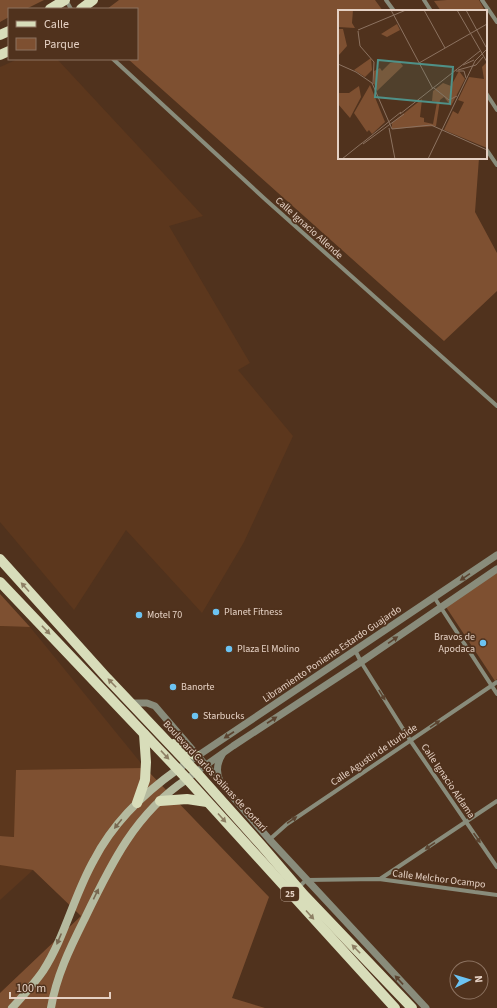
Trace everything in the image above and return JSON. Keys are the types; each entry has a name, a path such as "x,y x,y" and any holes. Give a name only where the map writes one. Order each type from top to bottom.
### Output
{"main road":[{"path":"52,8 66,0"},
{"path":"82,8 93,0"},
{"name":"Boulevard Carlos Salinas de Gortari","path":"0,559 187,763 266,842 298,888 412,1008"},
{"name":"25","path":"0,582 178,769 395,1008"},
{"path":"157,731 180,748 197,756"},
{"path":"137,803 145,780 146,756 144,734"},
{"path":"12,1008 44,970 57,944 81,885 94,859 109,835 137,803 178,769"},
{"path":"51,1008 54,991 70,949 98,890 128,837 144,816 187,779"},
{"path":"160,801 188,799 207,802"}],"street":[{"path":"386,0 393,10"},
{"path":"424,0 430,10"},
{"path":"482,0 497,22"},
{"name":"Calle Ignacio Allende","path":"114,60 266,200 497,406"},
{"path":"487,95 497,110"},
{"path":"487,150 497,165"},
{"name":"Libramiento Poniente Estardo Guajardo","path":"178,769 497,555"},
{"path":"187,779 223,753 361,662 497,569"},
{"path":"434,597 497,694"},
{"name":"Calle Ignacio Aldama","path":"354,650 410,740 497,867"},
{"name":"Calle Agustin de Iturbide","path":"266,842 287,824 497,682"},
{"path":"131,703 147,703 155,706 223,786 266,842 306,880 426,1008"},
{"path":"223,753 219,760 218,774 223,786"},
{"path":"379,879 497,800"},
{"name":"Calle Melchor Ocampo","path":"306,880 379,879 497,895"},
{"path":"298,888 306,880"}],"shaded area":[{"path":"16,60 58,60 203,216 169,226 250,363 238,370 293,436 244,542 202,613 126,530 74,610 0,522 0,67"},
{"path":"0,626 30,627 145,768 14,837 0,836"},
{"path":"0,864 33,870 0,900"}],"green space":[{"path":"0,0 44,0 28,8 8,8 8,18 0,22"},
{"path":"119,0 375,0 382,10 338,10 338,159 479,159 475,212 497,253 497,291 444,341 129,60 138,60 138,8 108,8"},
{"path":"479,0 484,10 440,10 434,1"},
{"name":"Bravos de Apodaca","path":"497,572 497,679 495,681 446,607"},
{"path":"0,594 30,627 0,626"},
{"path":"145,768 269,897 232,998 265,1008 0,1008 0,993 81,916 33,870 0,865 0,836 14,837 16,770"}],"place":[{"name":"Planet Fitness","path":"216,612"},
{"name":"Motel 70","path":"139,615"},
{"name":"Bravos de Apodaca","path":"483,643"},
{"name":"Plaza El Molino","path":"229,649"},
{"name":"Banorte","path":"173,687"},
{"name":"Starbucks","path":"195,716"}]}
